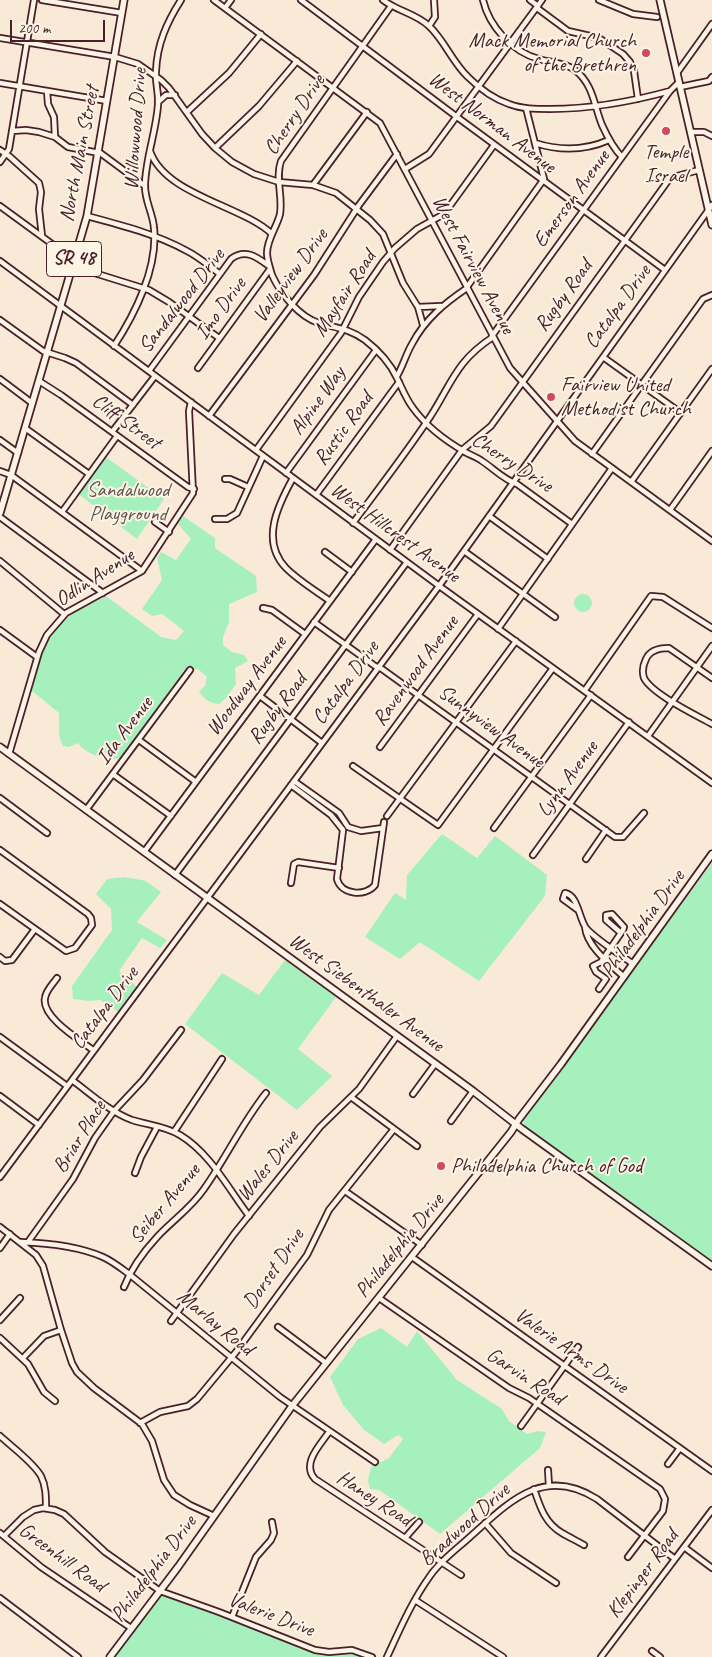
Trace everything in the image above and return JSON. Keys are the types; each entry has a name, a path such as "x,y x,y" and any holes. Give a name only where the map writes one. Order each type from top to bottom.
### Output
{"main road":[{"name":"North Main Street","path":"0,513 87,216 124,0"},
{"path":"660,0 699,170 710,207 712,225"},
{"name":"West Siebenthaler Avenue","path":"0,747 712,1266"},
{"name":"Philadelphia Drive","path":"110,1657 178,1567 292,1406 472,1183 712,854"}],"street":[{"path":"0,162 9,149 34,0"},
{"path":"42,0 122,13"},
{"path":"76,6 77,0"},
{"name":"Willowwood Drive","path":"114,346 132,317 144,288 151,262 155,236 144,186 157,119 157,59 162,35 181,0"},
{"name":"West Fairview Avenue","path":"214,0 382,125 507,364 575,441 710,540"},
{"path":"225,8 231,0"},
{"name":"West Norman Avenue","path":"300,0 542,181 665,270"},
{"path":"383,0 391,6 415,16 429,26 442,40 458,67 501,101 526,108 559,109 596,106 670,91"},
{"path":"429,26 435,17 434,0"},
{"path":"483,0 491,22 500,34 511,43 539,60 561,63 576,70 589,86 609,140 622,157"},
{"path":"530,0 568,31 599,38 622,54 630,62 634,71 638,99"},
{"path":"405,169 427,156 542,0"},
{"path":"599,0 634,14 657,17"},
{"name":"Cherry Drive","path":"391,6 283,156 278,171 280,209 278,220 267,248 270,267 276,284 292,304 315,321 344,329 357,335 376,350 397,376 412,406 426,422 462,450 482,460 572,524"},
{"path":"677,73 712,24"},
{"path":"187,112 229,73 261,34"},
{"path":"0,38 115,58 138,64 156,76 175,95 202,134 232,162 279,182 313,185 336,193 378,227 385,239 403,283 418,306 424,325"},
{"path":"215,148 259,106 297,61"},
{"path":"680,84 709,81 712,78"},
{"path":"0,83 107,102"},
{"name":"Emerson Avenue","path":"354,523 426,422 460,366 492,336 670,91 680,84"},
{"path":"47,91 46,100 54,117 55,137"},
{"path":"158,102 166,95 175,95"},
{"path":"526,108 544,176 542,181"},
{"path":"313,185 367,112"},
{"path":"691,132 710,135 712,129"},
{"path":"12,131 32,130 55,137 68,147 99,152 144,186"},
{"path":"535,143 550,148 577,149 592,147 609,140"},
{"name":"Mayfair Road","path":"256,450 344,329 368,281 391,253 417,229 445,213 494,145"},
{"path":"150,149 156,164 190,190 251,219 272,234"},
{"path":"0,150 36,178 40,186 42,195 39,217 42,236"},
{"name":"Valleyview Drive","path":"209,416 328,255 356,209 397,154"},
{"path":"146,170 156,164"},
{"name":"Rugby Road","path":"390,550 462,450 488,429 670,178 699,170"},
{"name":"Rustic Road","path":"397,376 412,343 424,325 441,306 467,287 542,181"},
{"path":"0,206 42,236 73,263 144,288 169,302 219,338"},
{"name":"Catalpa Drive","path":"0,1177 439,586 710,207"},
{"path":"87,216 155,236 188,251 220,274"},
{"name":"Sandalwood Drive","path":"149,372 231,259 241,253 252,254 270,267"},
{"name":"West Hillcrest Avenue","path":"0,261 439,586 712,782"},
{"name":"Imo Drive","path":"198,368 270,267"},
{"path":"592,454 703,299 712,295"},
{"path":"418,306 441,306"},
{"path":"0,320 47,353 76,363 133,405"},
{"name":"Alpine Way","path":"286,473 376,350"},
{"path":"603,356 680,413"},
{"path":"631,482 712,369"},
{"name":"Sandalwood Drive","path":"112,432 155,376"},
{"path":"0,379 32,403"},
{"name":"Cliff Street","path":"39,381 188,487 194,489"},
{"name":"Rustic Road","path":"316,495 399,382"},
{"path":"191,402 189,411 194,489"},
{"path":"25,428 89,474"},
{"path":"62,512 117,436"},
{"path":"0,440 18,453"},
{"path":"670,510 712,451"},
{"path":"215,519 227,520 235,515 263,456"},
{"path":"498,629 612,468"},
{"path":"0,471 11,475 142,571"},
{"path":"293,478 274,520 272,532 273,545 278,558 287,568 330,601"},
{"path":"225,479 230,479 248,487"},
{"name":"Odlin Avenue","path":"9,754 44,640 64,614 142,571 169,532 194,489"},
{"path":"489,516 548,558"},
{"path":"0,517 103,593"},
{"path":"155,522 169,532"},
{"path":"710,540 712,533"},
{"name":"Woodway Avenue","path":"144,852 376,539"},
{"path":"464,550 555,617"},
{"path":"325,552 352,572"},
{"path":"0,561 64,614"},
{"name":"Rugby Road","path":"175,875 407,562"},
{"path":"585,690 650,596 667,599 712,628"},
{"path":"263,608 272,610 306,634"},
{"name":"Ravenwood Avenue","path":"380,747 478,614"},
{"name":"Sunnyview Avenue","path":"314,622 615,837 623,837 644,813"},
{"path":"0,630 38,657"},
{"path":"387,816 516,641"},
{"path":"648,736 712,646"},
{"path":"712,678 667,648 657,650 648,656 643,668 645,679 649,685 685,710 712,724"},
{"path":"353,766 437,825 553,668"},
{"name":"Ida Avenue","path":"86,810 190,670"},
{"path":"494,828 591,695"},
{"path":"260,696 322,743"},
{"name":"Lynn Avenue","path":"533,855 629,722"},
{"path":"139,740 196,782"},
{"path":"114,774 171,816"},
{"path":"294,781 334,810 344,819 348,827 361,831 383,828"},
{"path":"290,786 332,815 343,830 338,883 345,890 362,892 372,889 376,883 384,822"},
{"path":"0,798 48,833"},
{"path":"343,830 348,827"},
{"path":"586,859 606,830"},
{"path":"0,850 91,918 91,928 75,948 63,950 0,904"},
{"path":"291,883 294,864 298,862 339,868"},
{"path":"578,910 586,936 604,958 624,977"},
{"path":"599,989 606,979 596,972 593,966 601,962 611,948 621,933 623,930 623,925 612,914 606,915 606,920 621,933"},
{"path":"584,926 633,964"},
{"path":"0,957 5,960 12,960 35,930"},
{"path":"57,978 44,1000 47,1009 61,1026 93,1050"},
{"name":"Briar Place","path":"28,1242 74,1179 95,1138 114,1111 143,1080 181,1030"},
{"name":"Wales Drive","path":"171,1321 248,1216 320,1126 351,1097 366,1079 397,1036"},
{"path":"0,1037 67,1086"},
{"path":"174,1132 222,1059"},
{"path":"413,1094 435,1064"},
{"path":"72,1080 114,1111 133,1120 174,1132 190,1143 216,1170 248,1216"},
{"path":"451,1121 473,1091"},
{"name":"Seiber Avenue","path":"124,1287 130,1274 158,1236 194,1202 243,1125 266,1093"},
{"path":"0,1096 39,1125"},
{"path":"351,1097 417,1146"},
{"path":"135,1173 157,1127"},
{"name":"Dorset Drive","path":"140,1423 160,1412 183,1408 193,1403 231,1358 307,1255 326,1216 394,1129"},
{"path":"345,1192 422,1245"},
{"path":"0,1227 36,1255 45,1271 61,1330 77,1372 94,1388 140,1423 152,1441 162,1477 170,1490 183,1502 214,1516"},
{"path":"0,1248 10,1234"},
{"name":"Marlay Road","path":"20,1242 58,1245 96,1254 107,1259 130,1274 292,1406 375,1462"},
{"path":"36,1255 38,1243"},
{"name":"Valerie Arms Drive","path":"412,1257 712,1471"},
{"path":"0,1320 20,1298"},
{"name":"Garvin Road","path":"379,1298 509,1388 538,1404 653,1484 663,1493 665,1506 644,1536"},
{"path":"278,1327 326,1363"},
{"path":"23,1358 44,1336 61,1330"},
{"path":"0,1338 23,1358 44,1392 55,1401"},
{"path":"522,1426 578,1347"},
{"name":"Haney Road","path":"329,1432 310,1461 309,1468 316,1481 461,1574"},
{"path":"0,1436 41,1477 45,1488 46,1508 34,1510 2,1534"},
{"path":"668,1464 680,1448"},
{"path":"548,1470 549,1486"},
{"name":"Bradwood Drive","path":"387,1657 414,1600 428,1578 442,1562 510,1501 534,1489 549,1486 574,1488 592,1496 675,1559"},
{"path":"534,1489 542,1513 547,1520 562,1533 584,1545"},
{"name":"Valerie Drive","path":"46,1508 64,1514 92,1542 160,1591 315,1650 329,1652 352,1650 372,1657"},
{"name":"Klepinger Road","path":"601,1657 712,1510"},
{"path":"232,1617 256,1557 272,1540 274,1533 272,1522"},
{"path":"405,1538 419,1522"},
{"path":"485,1523 511,1553 556,1583"},
{"name":"Greenhill Road","path":"2,1534 41,1567 131,1628"},
{"path":"628,1557 644,1536"},
{"path":"684,1547 712,1568"},
{"path":"0,1598 78,1657"},
{"path":"414,1600 503,1657"},
{"path":"652,1651 660,1657"}],"green space":[{"name":"Sandalwood Playground","path":"103,455 164,499 137,539 76,492"},
{"path":"183,516 215,538 215,548 256,576 257,592 229,604 229,622 223,637 223,645 232,652 244,655 248,661 235,668 236,684 219,704 213,703 207,700 199,691 205,686 207,677 198,669 184,670 173,690 122,759 92,754 78,743 69,747 63,746 59,736 59,713 31,690 49,640 62,622 71,615 106,596 161,637 176,640 184,631 162,614 152,616 142,609 162,580 157,558 161,552 176,560 191,539 178,524"},
{"path":"579,594 587,594 592,599 590,610 579,612 574,607 574,599"},
{"path":"442,834 477,858 495,836 547,875 545,896 479,981 420,942 400,959 365,937 395,893 406,900 407,875"},
{"path":"712,863 712,1261 524,1126 523,1119"},
{"path":"125,877 146,881 161,892 137,922 167,940 160,948 142,938 119,971 137,987 119,1012 100,1000 73,999 72,986 112,930 111,909 96,894 107,879"},
{"path":"285,960 336,997 298,1049 332,1076 297,1110 185,1024 222,973 259,995"},
{"path":"381,1328 407,1347 417,1331 457,1380 502,1409 509,1421 527,1434 538,1431 546,1432 540,1448 440,1534 379,1490 370,1489 368,1481 371,1467 389,1458 403,1439 398,1435 384,1444 364,1430 343,1405 330,1377 358,1339"},
{"path":"162,1593 314,1653 358,1655 363,1657 115,1657"}],"place":[{"name":"Mack Memorial Church of the Brethren","path":"646,53"},
{"name":"Temple Israel","path":"666,131"},
{"name":"Fairview United Methodist Church","path":"551,397"},
{"name":"Philadelphia Church of God","path":"441,1166"}]}
